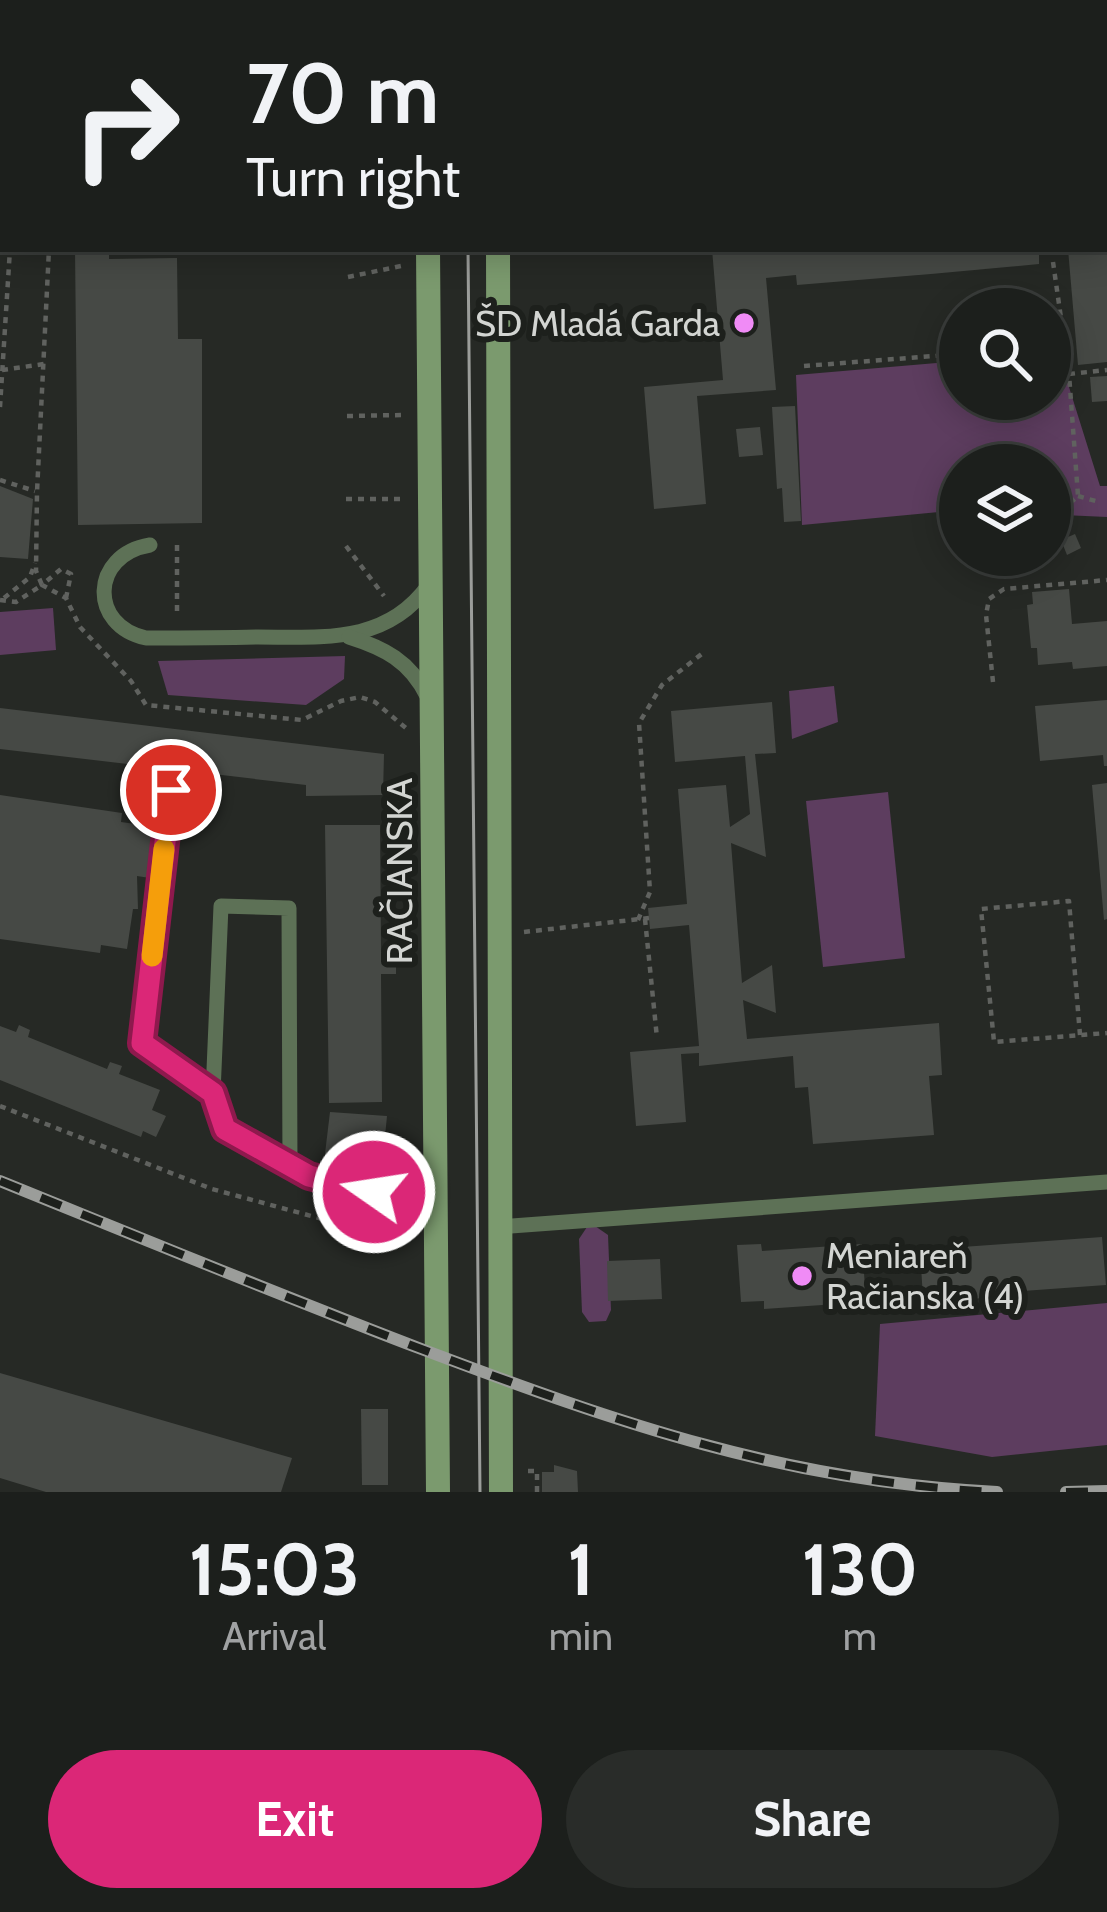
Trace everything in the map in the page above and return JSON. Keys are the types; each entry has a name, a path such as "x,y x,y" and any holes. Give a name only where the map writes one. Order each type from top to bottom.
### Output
{"main road":[{"name":"RAČIANSKA","path":"428,252 438,1492"},
{"path":"498,252 501,1492"}],"lane":[{"path":"150,544 127,550 106,577 111,616 133,636 346,636 407,610 420,601 434,579"},
{"path":"346,636 379,647 407,665 434,711"},
{"path":"171,790 142,1043 213,1093"},
{"path":"290,1168 289,908 221,906 213,1093 225,1129 290,1168 351,1188 437,1198"},
{"path":"499,1227 1107,1182"}],"path":[{"path":"0,407 10,252"},
{"path":"49,252 37,492 36,572 42,585 66,598 80,627 146,705 302,720 341,700 360,698 375,702 406,729"},
{"path":"1053,262 1056,288"},
{"path":"348,277 405,265"},
{"path":"804,366 939,356"},
{"path":"1,370 44,364"},
{"path":"1071,374 1107,370"},
{"path":"1071,401 1078,496"},
{"path":"346,416 409,415"},
{"path":"0,480 37,492"},
{"path":"1078,496 1099,502"},
{"path":"1071,502 1078,496"},
{"path":"346,500 410,499"},
{"path":"177,545 177,617"},
{"path":"346,546 387,601"},
{"path":"1,600 30,578 37,558"},
{"path":"1,600 16,602 61,569 71,574 72,587 66,598"},
{"path":"993,682 986,615 989,599 1004,589 1107,580"},
{"path":"657,1038 644,919 650,892 639,723 662,685 703,653"},
{"path":"178,707 179,696"},
{"path":"1080,1035 1069,901 981,909 994,1042 1107,1033"},
{"path":"518,933 644,919"},
{"path":"0,1106 212,1189 326,1220"},
{"path":"523,1470 537,1471 537,1492"}],"shaded area":[{"path":"939,363 939,420 1071,420 1071,393 1100,486 1107,486 1107,517 1071,515 1071,444 939,444 939,512 802,525 796,375"},
{"path":"53,608 56,650 0,655 0,612"},
{"path":"345,656 344,679 306,705 168,695 158,661"},
{"path":"834,686 838,722 792,739 789,691"},
{"path":"888,792 905,958 823,967 806,801"},
{"path":"595,1226 608,1235 611,1310 606,1321 589,1322 582,1312 579,1239 587,1227"},
{"path":"1107,1303 1107,1445 992,1457 875,1436 880,1324"}],"building":[{"path":"75,252 109,252 109,259 177,258 178,339 202,339 202,523 78,525"},
{"name":"ŠD Mladá Garda","path":"712,252 1067,252 1039,255 1039,264 931,274 797,285 796,275 766,278 776,390 697,396 706,504 654,509 644,387 723,380"},
{"path":"1068,252 1107,252 1107,362 1078,365"},
{"path":"1107,376 1107,401 1092,402 1090,377"},
{"path":"795,406 801,521 784,522 772,407"},
{"path":"760,427 763,455 739,457 736,429"},
{"path":"0,486 33,499 28,559 0,557"},
{"path":"1075,534 1081,548 1071,553"},
{"path":"1069,589 1072,624 1107,621 1107,666 1038,665 1037,648 1031,648 1027,605 1033,604 1032,592"},
{"path":"1107,700 1107,766 1103,755 1040,761 1035,706"},
{"path":"772,702 776,753 755,754 766,857 731,843 742,983 772,965 776,1013 743,1000 747,1039 939,1023 942,1075 929,1076 934,1135 813,1144 808,1087 795,1088 793,1056 699,1066 699,1053 681,1054 686,1122 636,1126 630,1052 699,1046 689,925 650,929 648,908 687,904 678,789 726,785 730,827 750,814 745,756 675,762 671,711"},
{"path":"0,708 384,754 383,795 306,796 306,785 0,749"},
{"path":"1107,783 1107,919 1104,920 1092,785"},
{"path":"0,795 122,813 121,822 157,827 150,878 137,876 138,909 133,909 127,949 101,945 100,953 0,939"},
{"path":"325,825 380,825 381,952 396,952 396,974 381,974 382,1102 329,1103"},
{"path":"19,1025 30,1030 28,1037 107,1069 110,1062 122,1066 119,1074 160,1090 152,1110 166,1116 156,1137 143,1131 141,1137 0,1080 0,1026 16,1032"},
{"path":"330,1112 387,1116 382,1167 324,1162"},
{"path":"1102,1237 1106,1285 981,1294 974,1299 974,1294 923,1298 920,1250"},
{"name":"Meniareň Račianska (4)","path":"761,1244 762,1251 862,1244 866,1302 764,1309 764,1301 741,1302 737,1245"},
{"path":"660,1259 662,1299 608,1301 607,1261"},
{"path":"0,1373 292,1458 281,1492 46,1492 0,1478"},
{"path":"361,1409 388,1409 388,1485 362,1485"},
{"path":"554,1465 577,1471 578,1492 542,1492 542,1472 554,1472"}],"tram line":[{"path":"468,252 480,1492"}],"railway":[{"path":"0,1181 424,1350 635,1424 704,1445 846,1476 997,1492"},
{"path":"1066,1492 1107,1491"}],"slow traffic":[{"path":"152,956 164,849"}],"place":[{"name":"ŠD Mladá Garda","path":"744,323"},
{"name":"Meniareň Račianska (4)","path":"802,1276"}],"route":[{"path":"171,790 142,1043 213,1093 225,1129 290,1168 328,1183 374,1192"}]}
